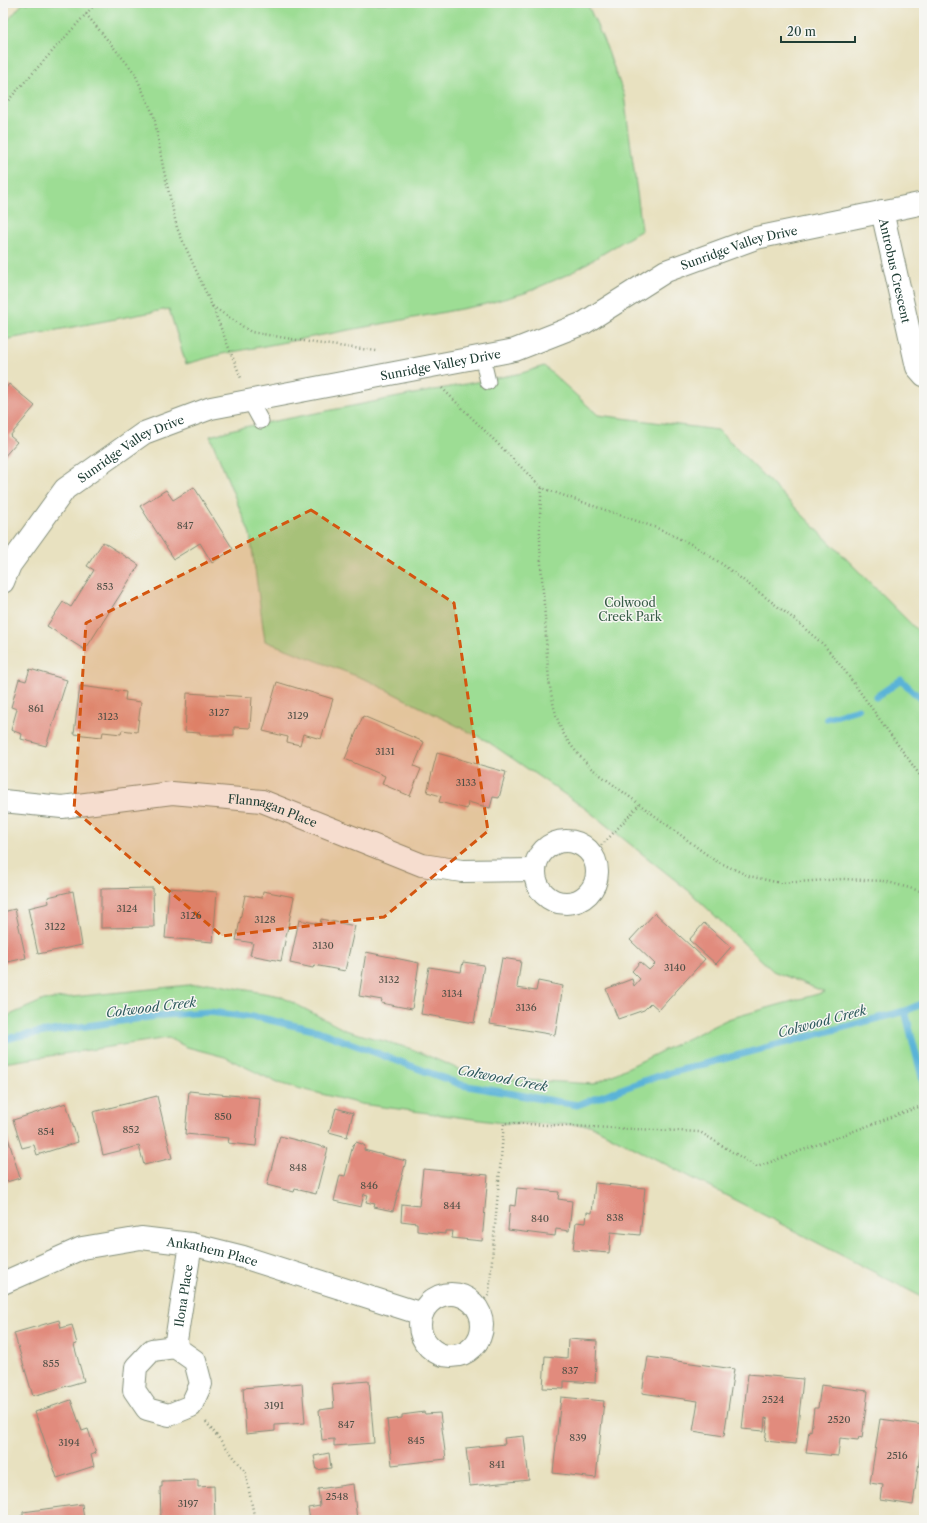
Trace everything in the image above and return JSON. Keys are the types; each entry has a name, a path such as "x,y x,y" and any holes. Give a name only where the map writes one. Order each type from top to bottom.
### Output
{"street":[{"name":"Sunridge Valley Drive","path":"3,582 10,566 65,489 144,433 211,408 515,350 584,323 666,271 756,238 924,203"},
{"name":"Antrobus Crescent","path":"882,211 917,367 924,375"},
{"name":"Flannagan Place","path":"3,801 62,807 172,793 262,801 422,865 462,871 534,870"},
{"path":"570,840 582,844 592,853 597,866 597,879 591,891 581,900 568,904 554,902 543,894 536,883 534,870 537,857 545,847 557,841 570,840"},
{"name":"Ankathem Place","path":"3,1283 82,1248 141,1238 191,1244 243,1257 422,1314"},
{"name":"Ilona Place","path":"175,1347 191,1244"},
{"path":"450,1294 462,1296 473,1302 477,1308 480,1312 483,1324 480,1336 474,1347 464,1354 452,1357 440,1355 429,1348 422,1338 420,1326 422,1314 428,1304 438,1296 450,1294"}],"lane":[{"path":"482,356 488,382"},
{"path":"250,401 261,421"}],"path":[{"path":"3,106 96,3"},
{"path":"86,14 134,72 154,116 163,167 177,228 212,306 250,401"},
{"path":"212,306 250,332 315,343 382,351"},
{"path":"421,368 542,488 657,528 687,542 722,564 760,591 824,645 845,670 924,781"},
{"path":"542,488 540,510 540,550 547,654 554,706 560,728 591,768 714,860 750,876 780,883 843,879 884,881 924,892"},
{"path":"592,853 606,841 639,805"},
{"path":"477,1308 489,1294 504,1124 700,1132 756,1167 924,1105"},
{"path":"206,1423 245,1471 255,1520"}],"highlighted area":[{"path":"311,510 454,603 488,831 384,917 222,936 74,810 86,623"}],"green space":[{"path":"23,3 587,3 606,46 624,95 642,230 571,273 525,293 482,305 222,354 186,364 169,309 3,340 3,26"},
{"name":"Colwood Creek Park","path":"544,366 598,415 718,430 924,637 924,1298 590,1125 503,1123 361,1104 278,1083 225,1057 187,1047 168,1038 3,1063 3,1018 44,1000 208,983 280,996 345,1030 412,1049 477,1077 594,1084 728,1019 825,992 773,971 689,891 586,809 487,741 367,680 265,641 250,534 210,436 234,429 522,373"}],"building":[{"path":"9,384 35,406 10,436 17,442 3,458 3,392"},
{"path":"194,487 233,549 212,563 200,543 174,559 140,506 166,490 173,500"},
{"path":"103,542 139,565 85,650 47,626 63,602 71,607 94,570 87,566"},
{"path":"30,669 67,680 46,746 21,739 22,734 11,730 17,709 11,707 19,679 26,681"},
{"path":"277,682 333,699 321,739 303,734 300,745 287,742 288,737 263,731"},
{"path":"80,686 126,692 125,700 141,702 137,732 122,730 121,734 103,732 102,737 74,734"},
{"path":"187,693 252,697 250,728 234,727 234,735 200,735 200,733 185,732"},
{"path":"363,716 424,742 414,766 421,769 410,796 382,784 385,776 345,759"},
{"path":"437,753 506,772 499,798 493,797 490,808 468,802 467,809 439,802 441,796 427,792"},
{"path":"153,888 154,927 101,928 101,889"},
{"path":"169,888 217,892 213,942 165,938"},
{"path":"73,891 82,945 38,954 28,908 49,903 48,897"},
{"path":"263,891 294,897 281,961 250,955 253,943 236,940 245,895 262,898"},
{"path":"15,909 26,958 3,963 3,912"},
{"path":"655,913 705,959 659,1010 651,1003 644,1010 618,1019 606,989 632,979 634,986 640,979 632,971 640,962 649,970 655,964 630,940"},
{"path":"321,919 355,926 345,971 314,965 313,968 290,963 299,920 320,924"},
{"path":"704,923 731,947 716,964 689,940"},
{"path":"366,952 419,963 412,1009 381,1003 382,1000 359,996"},
{"path":"502,958 521,961 517,988 536,991 538,981 563,986 555,1035 490,1024"},
{"path":"463,962 484,965 474,1023 421,1014 429,967 461,972"},
{"path":"189,1091 260,1098 256,1146 228,1143 229,1138 185,1134"},
{"path":"157,1096 172,1158 144,1165 139,1146 103,1155 93,1112"},
{"path":"66,1103 78,1142 37,1155 34,1145 22,1148 13,1120"},
{"path":"336,1108 353,1113 347,1137 329,1132"},
{"path":"5,1128 20,1178 3,1183 3,1129"},
{"path":"280,1136 328,1148 316,1194 295,1189 294,1192 267,1185"},
{"path":"356,1142 365,1146 364,1150 406,1161 393,1211 374,1207 375,1204 366,1202 368,1195 364,1194 361,1207 334,1201 340,1175 345,1176 353,1145"},
{"path":"423,1169 488,1175 482,1241 452,1238 453,1231 445,1231 445,1234 417,1231 417,1223 401,1221 402,1204 419,1206"},
{"path":"595,1183 645,1188 640,1235 611,1232 609,1253 573,1250 576,1222 586,1223 587,1212 592,1213"},
{"path":"517,1188 559,1192 558,1199 572,1201 569,1231 556,1229 555,1236 508,1230 510,1205 515,1206"},
{"path":"59,1320 61,1328 72,1325 77,1344 74,1345 84,1381 33,1396 14,1333"},
{"path":"568,1339 597,1341 595,1383 564,1381 564,1389 543,1388 545,1356 567,1358"},
{"path":"648,1357 734,1369 724,1436 693,1431 698,1401 642,1393"},
{"path":"748,1374 803,1379 796,1444 765,1441 768,1419 765,1418 764,1431 742,1429"},
{"path":"369,1381 374,1443 334,1446 334,1439 322,1440 319,1410 334,1408 332,1384"},
{"path":"302,1383 305,1423 275,1425 275,1431 246,1434 243,1388"},
{"path":"821,1385 868,1391 862,1438 859,1437 858,1440 840,1438 838,1456 806,1453 814,1408 818,1408"},
{"path":"561,1397 604,1401 596,1478 553,1473"},
{"path":"71,1400 82,1431 88,1429 96,1453 91,1455 94,1466 57,1478 35,1412"},
{"path":"424,1412 425,1414 440,1413 446,1459 392,1465 387,1420 402,1418 402,1415"},
{"path":"880,1419 924,1425 913,1505 881,1500 883,1485 870,1483"},
{"path":"524,1436 529,1480 470,1486 466,1448 505,1444 504,1438"},
{"path":"329,1453 331,1468 317,1470 314,1456"},
{"path":"198,1480 198,1487 214,1486 215,1520 161,1520 160,1487 162,1487 162,1481"},
{"path":"353,1484 357,1520 310,1520 308,1508 320,1506 318,1489"},
{"path":"82,1504 84,1520 21,1520 20,1516 23,1516 23,1512"}],"waterway":[{"path":"876,697 901,680 924,702"},
{"path":"827,718 858,709"},
{"name":"Colwood Creek","path":"3,1040 18,1036 163,1015 209,1012 261,1018 318,1031 462,1085 577,1105 655,1077 905,1011 924,1003"},
{"path":"905,1011 924,1085"}]}
